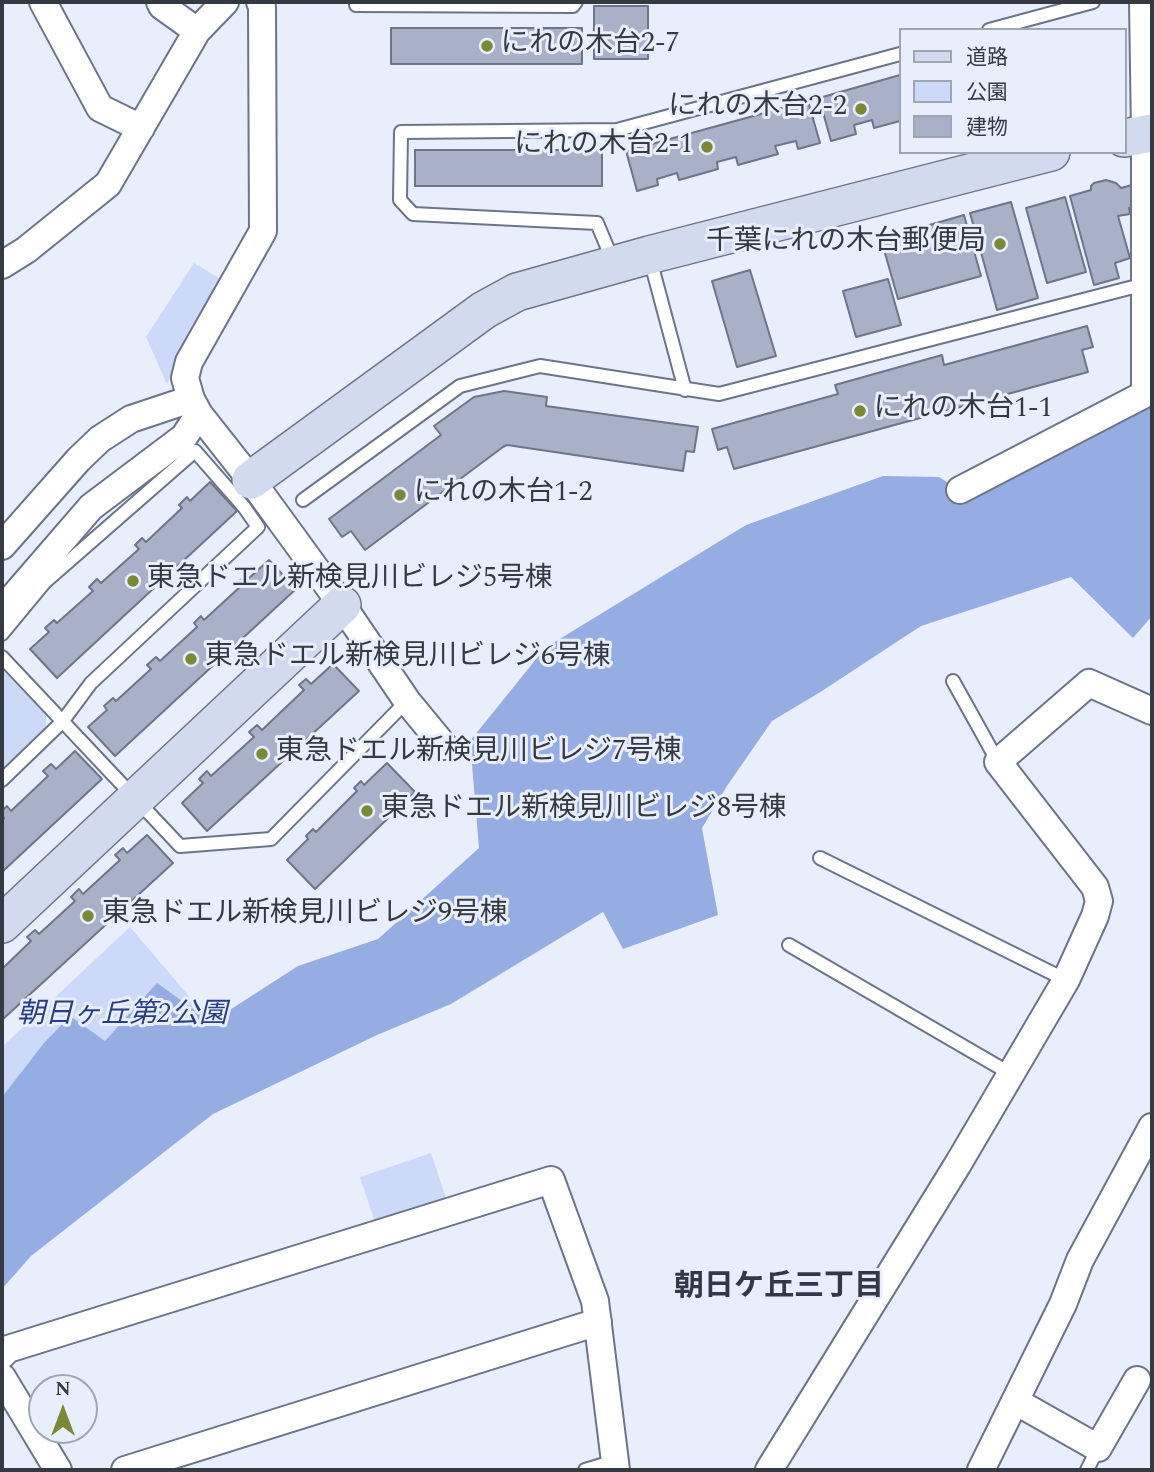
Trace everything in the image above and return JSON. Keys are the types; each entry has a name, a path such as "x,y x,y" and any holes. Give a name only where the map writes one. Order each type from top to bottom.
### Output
{"street":[{"path":"43,2 100,108 141,128"},
{"path":"160,2 197,31"},
{"path":"2,263 26,250 108,184 197,31 225,2"},
{"path":"260,2 263,231 189,362 185,379 195,407 342,605 407,701 444,746"},
{"path":"960,490 1145,394 1146,284 1140,135 1143,2"},
{"path":"251,480 484,310 517,292 1043,154"},
{"path":"2,546 100,439 131,419 195,407"},
{"path":"2,610 91,507 184,437 195,407"},
{"path":"2,924 342,605"},
{"path":"769,1470 1011,1074 1066,980 1095,916 1099,901 1095,887 998,762 1088,683 1152,711"},
{"path":"981,1470 1063,1304 1080,1260 1150,1137"},
{"path":"2,1355 8,1349 551,1180 595,1301 616,1466"},
{"path":"125,1470 598,1322"},
{"path":"2,1377 58,1470"},
{"path":"1015,1401 1093,1459 1136,1380"}],"lane":[{"path":"356,2 356,5 393,6 573,6 576,2"},
{"path":"996,28 1093,2"},
{"path":"685,390 631,260 597,223 412,215 400,200 401,132 617,130 898,55"},
{"path":"303,500 460,386 540,366 719,394 1146,284"},
{"path":"2,634 45,583 195,451 258,527 91,683 62,722 2,780"},
{"path":"2,657 180,846 271,839 407,701"},
{"path":"953,681 998,762"},
{"path":"820,858 1066,980"},
{"path":"789,945 1011,1074"},
{"path":"586,1470 616,1466"}],"green space":[{"path":"194,263 225,282 167,384 146,337"},
{"path":"2,669 46,715 46,727 2,770"},
{"name":"朝日ヶ丘第2公園","path":"130,927 211,1022 2,1191 2,1044"},
{"path":"431,1153 447,1201 376,1225 360,1177"}],"shaded area":[{"path":"1152,399 1152,616 1133,638 1071,577 921,626 772,721 702,828 718,915 623,949 603,912 451,1004 377,1035 213,1114 31,1256 2,1289 2,1097 44,1043 70,1016 105,1041 157,983 211,1022 298,966 378,939 479,848 470,741 545,648 746,525 883,476 939,477 960,490"}],"building":[{"path":"594,6 648,6 648,59 594,59"},
{"name":"にれの木台2-7","path":"391,28 582,28 582,64 391,64"},
{"name":"にれの木台2-2","path":"898,76 898,122 874,128 872,120 854,125 856,134 831,141 819,98"},
{"name":"にれの木台2-1","path":"808,101 820,143 798,149 796,141 775,146 778,154 738,165 736,157 717,162 718,169 679,180 677,173 657,179 658,185 637,191 626,151"},
{"path":"415,150 602,150 602,186 415,186"},
{"path":"1106,180 1121,188 1132,185 1138,205 1129,208 1130,214 1118,216 1130,258 1115,263 1119,278 1094,285 1070,196 1091,190 1094,183"},
{"path":"1065,197 1086,272 1047,283 1026,208"},
{"path":"1011,202 1038,298 997,310 970,213"},
{"path":"964,215 981,276 898,299 881,239"},
{"path":"750,270 776,356 737,367 712,281"},
{"path":"888,279 901,325 856,337 843,291"},
{"name":"にれの木台1-1","path":"1087,326 1093,347 1082,350 1088,372 734,469 727,447 718,450 712,429 838,394 835,385 942,355 944,365"},
{"name":"にれの木台1-2","path":"504,391 547,397 546,406 698,427 694,452 686,451 683,471 507,445 365,550 351,531 342,537 329,519 441,435 434,426 474,397"},
{"name":"東急ドエル新検見川ビレジ5号棟","path":"210,482 237,511 57,678 30,649 49,632 45,628 54,620 57,623 93,591 89,587 97,579 101,583 139,549 135,545 142,538 146,542 182,508 179,505 187,497 190,501"},
{"name":"東急ドエル新検見川ビレジ6号棟","path":"269,560 296,589 115,756 88,727 107,710 104,706 113,698 116,701 151,669 147,665 156,657 160,661 197,627 194,623 201,616 204,620 241,586 238,582 246,575 249,578"},
{"name":"東急ドエル新検見川ビレジ7号棟","path":"333,664 359,691 207,831 182,803 203,783 199,779 207,771 211,776 254,737 249,732 257,725 262,730 304,690 299,685 306,679 311,684"},
{"path":"75,751 102,779 2,872 2,811 7,806 11,811 48,776 43,771 51,764 56,769"},
{"name":"東急ドエル新検見川ビレジ8号棟","path":"387,763 415,792 315,889 287,860 308,839 306,836 313,829 316,832 357,791 354,788 361,781 364,785"},
{"name":"東急ドエル新検見川ビレジ9号棟","path":"147,835 173,863 2,1020 2,969 31,941 27,937 35,930 39,934 75,901 71,897 79,889 83,894 120,860 115,855 123,848 127,853"}],"place":[{"name":"にれの木台2-7","path":"487,46"},
{"name":"にれの木台2-2","path":"861,109"},
{"name":"にれの木台2-1","path":"707,147"},
{"name":"千葉にれの木台郵便局","path":"1000,244"},
{"name":"にれの木台1-1","path":"860,411"},
{"name":"にれの木台1-2","path":"400,495"},
{"name":"東急ドエル新検見川ビレジ5号棟","path":"133,581"},
{"name":"東急ドエル新検見川ビレジ6号棟","path":"191,659"},
{"name":"東急ドエル新検見川ビレジ7号棟","path":"262,754"},
{"name":"東急ドエル新検見川ビレジ8号棟","path":"367,811"},
{"name":"東急ドエル新検見川ビレジ9号棟","path":"88,916"}],"district":[{"name":"朝日ケ丘三丁目","path":"779,1289"}]}
